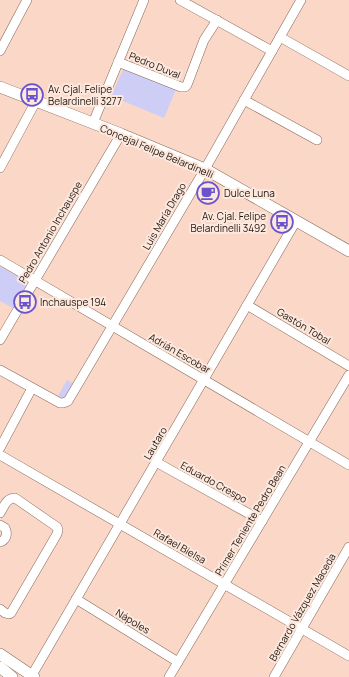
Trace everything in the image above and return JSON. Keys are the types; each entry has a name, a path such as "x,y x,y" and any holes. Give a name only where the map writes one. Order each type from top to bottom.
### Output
{"main road":[{"name":"Concejal Felipe Belardinelli","path":"0,87 205,169 349,251"},
{"path":"0,654 33,676"},
{"path":"0,667 12,677"}],"street":[{"path":"0,51 27,0"},
{"path":"93,124 144,0"},
{"path":"180,0 272,51"},
{"name":"Luis María Drago","path":"32,388 60,403 63,404 68,401 205,169 301,0"},
{"name":"Pedro Duval","path":"118,62 181,87 185,87 204,40 217,20"},
{"path":"280,37 349,76"},
{"path":"244,100 317,140"},
{"path":"0,168 36,101"},
{"name":"Pedro Antonio Inchauspe","path":"0,340 120,134"},
{"name":"Lautaro","path":"33,676 76,599 296,221"},
{"name":"Adrián Escobar","path":"0,260 349,465"},
{"name":"Gastón Tobal","path":"248,305 349,366"},
{"path":"0,370 32,388 0,448"},
{"name":"Primer Teniente Pedro Bean","path":"169,677 349,375"},
{"name":"Rafael Bielsa","path":"0,455 349,656"},
{"name":"Eduardo Crespo","path":"156,462 262,521"},
{"path":"0,513 7,500 10,498 15,498 57,527 58,530 12,613 7,614 0,608"},
{"path":"0,525 5,528 7,533 5,539 0,542"},
{"name":"Bernardo Vázquez Maceda","path":"274,677 349,547"},
{"name":"Nápoles","path":"76,599 178,662"}],"shaded area":[{"path":"124,68 176,89 164,118 111,96"},
{"path":"0,266 29,283 15,309 0,301"},
{"path":"67,380 75,384 66,400 58,396"}],"place":[{"name":"Av. Cjal. Felipe Belardinelli 3277","path":"32,95"},
{"name":"Dulce Luna","path":"208,193"},
{"name":"Av. Cjal. Felipe Belardinelli 3492","path":"282,222"},
{"name":"Inchauspe 194","path":"25,302"}]}
